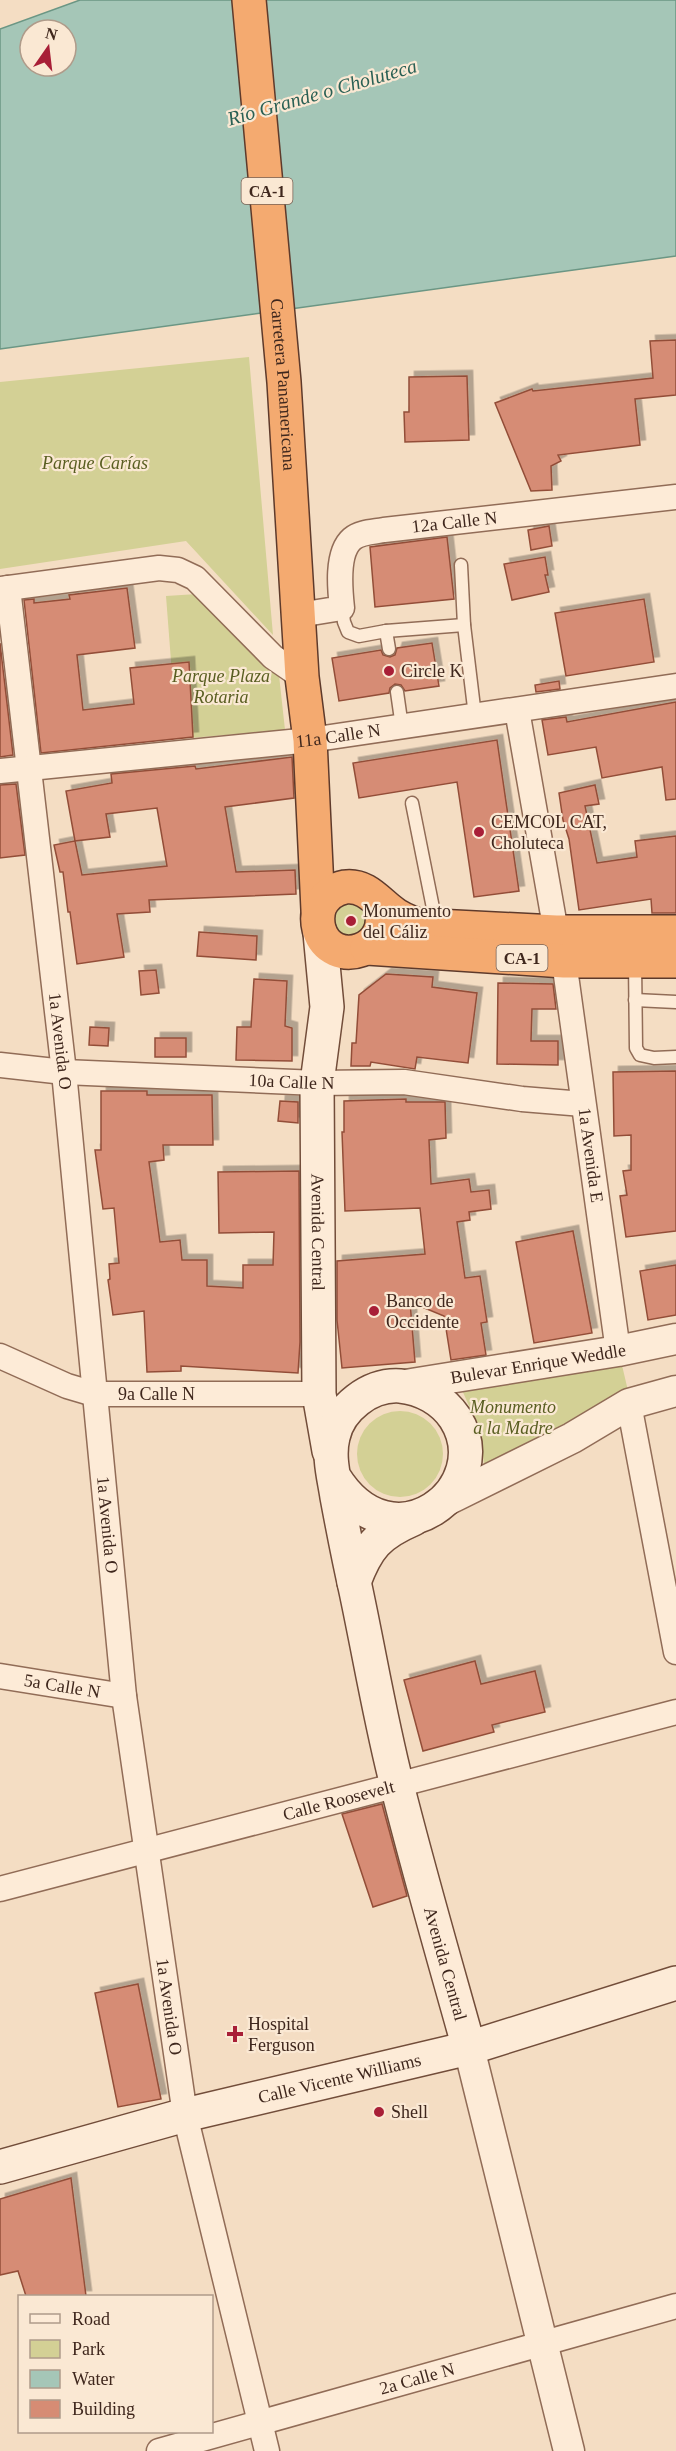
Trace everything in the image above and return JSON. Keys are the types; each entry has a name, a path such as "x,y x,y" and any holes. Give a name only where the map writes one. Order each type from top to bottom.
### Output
{"highway":[{"name":"Carretera Panamericana","path":"249,0 284,382 302,677 310,755 319,922"},
{"name":"Carretera Panamericana","path":"310,755 325,843 338,868 365,894"},
{"path":"319,922 323,901 331,892 341,888 365,894 384,922 381,932 364,949"},
{"name":"CA-1","path":"365,894 398,916 417,925 560,946 635,961 676,961"},
{"name":"CA-1","path":"319,922 327,943 337,950 349,952 364,949 560,946 676,932"}],"main road":[{"name":"Avenida Central","path":"319,922 327,1007 317,1083 319,1394 354,1582 397,1787 469,2048"},
{"name":"Avenida Central","path":"327,1007 364,949"},
{"name":"Bulevar Enrique Weddle","path":"319,1394 387,1388"},
{"path":"354,1582 365,1554 379,1538 434,1509 457,1484 464,1463 464,1440 455,1419 441,1402 421,1391 387,1388 357,1400 342,1415 333,1435 332,1467 346,1496 362,1510 382,1518 404,1520 434,1509"},
{"name":"Calle Vicente Williams","path":"0,2167 185,2115 469,2048 676,1983"}],"street":[{"name":"12a Calle N","path":"342,608 339,581 346,547 359,535 384,530 676,497"},
{"path":"4,588 159,568 178,570 195,578 273,657 302,677"},
{"name":"1a Avenida O","path":"4,588 30,768 64,1072 124,1696 146,1852 185,2115 267,2451"},
{"path":"298,615 342,608"},
{"name":"11a Calle N","path":"0,771 310,755 402,727 676,686"},
{"name":"1a Avenida E","path":"518,710 560,946 618,1351"},
{"name":"10a Calle N","path":"0,1065 64,1072 317,1083 405,1083 522,1099 582,1104"},
{"name":"Bulevar Enrique Weddle","path":"387,1388 618,1351 676,1339"},
{"name":"9a Calle N","path":"0,1356 67,1386 94,1394 319,1394"},
{"path":"434,1509 572,1438 628,1404 676,1391"},
{"path":"628,1404 676,1652"},
{"name":"5a Calle N","path":"0,1676 124,1696"},
{"name":"Calle Roosevelt","path":"0,1889 397,1787 676,1712"},
{"name":"Avenida Central","path":"469,2048 569,2451"},
{"name":"2a Calle N","path":"159,2451 676,2306"}],"lane":[{"path":"461,565 464,625 476,716"},
{"path":"342,608 348,632 359,636 386,631 464,625"},
{"path":"386,631 389,649"},
{"path":"397,692 402,727"},
{"path":"412,803 437,927"},
{"path":"635,961 636,1047 640,1055 654,1058 676,1057"},
{"path":"635,999 676,1002"}],"green space":[{"name":"Parque Carías","path":"249,357 273,635 186,541 0,569 0,382"},
{"name":"Parque Plaza Rotaria","path":"197,594 278,666 285,730 177,739 166,596"},
{"path":"348,895 376,921 341,944 328,909"},
{"name":"Monumento a la Madre","path":"621,1361 629,1395 485,1473 480,1431 462,1390"},
{"path":"400,1411 416,1415 430,1424 439,1438 443,1454 439,1470 430,1484 416,1493 400,1497 384,1493 370,1484 361,1470 357,1454 361,1438 370,1424 384,1415"}],"water":[{"name":"Río Grande o Choluteca","path":"80,0 676,0 676,256 0,349 0,29 18,22 18,78 78,78 78,18 30,18"}],"building":[{"path":"676,340 676,395 635,399 640,445 558,455 561,461 551,466 552,490 531,491 495,403 532,389 533,391 653,378 650,341"},
{"path":"467,376 469,440 405,442 404,412 409,412 409,377"},
{"path":"549,526 552,546 531,550 528,530"},
{"path":"447,537 454,599 375,607 370,547"},
{"path":"545,557 548,575 545,575 549,592 512,600 504,564"},
{"path":"127,588 135,648 77,655 83,710 134,704 130,668 189,662 193,737 41,753 24,600 34,599 34,603 70,599 69,595"},
{"path":"644,599 654,662 566,676 555,613"},
{"path":"0,643 13,755 0,757"},
{"path":"432,643 439,686 405,691 401,685 395,684 390,688 389,693 339,701 332,658 381,650 383,655 390,657 395,655 397,648"},
{"path":"559,681 560,689 536,692 535,685"},
{"path":"676,702 676,799 666,800 662,767 602,778 596,747 548,755 542,720 566,717 567,722"},
{"path":"497,740 519,891 474,897 457,782 359,798 353,763"},
{"path":"292,757 294,798 225,807 236,872 295,870 296,894 149,900 150,912 117,914 124,957 77,964 63,872 60,872 54,845 75,841 66,791 112,783 111,774 195,766 196,769","holes":["157,808 167,866 82,875 75,841 110,837 106,814"]},
{"path":"16,784 25,855 0,858 0,785"},
{"path":"595,785 599,804 585,806 597,863 637,857 635,841 676,836 676,913 652,913 651,899 579,910 569,839 563,820 559,793"},
{"path":"199,932 257,936 256,960 197,956"},
{"path":"156,970 159,993 141,995 139,971"},
{"path":"386,974 433,977 432,987 477,993 468,1063 417,1057 415,1069 371,1062 370,1066 351,1066 352,1043 356,1043 359,995"},
{"path":"254,979 287,981 285,1026 292,1028 292,1061 236,1060 237,1027 251,1027"},
{"path":"498,983 553,984 556,1009 532,1009 531,1041 558,1041 558,1065 497,1064"},
{"path":"90,1027 109,1028 108,1046 89,1045"},
{"path":"155,1038 186,1038 186,1057 155,1057"},
{"path":"676,1071 676,1231 626,1237 620,1196 627,1195 623,1171 631,1170 631,1135 614,1136 613,1072"},
{"path":"101,1091 147,1091 147,1095 212,1095 213,1145 163,1145 164,1160 149,1162 160,1242 180,1240 182,1260 207,1260 207,1286 243,1288 243,1265 273,1265 274,1232 219,1233 218,1172 299,1171 300,1342 298,1373 181,1366 181,1371 147,1372 144,1311 113,1315 108,1280 110,1279 109,1264 119,1263 114,1208 103,1209 95,1150 101,1150"},
{"path":"406,1099 406,1102 445,1102 446,1138 429,1140 431,1184 469,1179 471,1192 489,1190 491,1209 469,1212 470,1220 457,1222 465,1278 480,1276 487,1322 481,1323 486,1355 451,1360 444,1316 410,1302 415,1362 342,1368 337,1320 337,1261 425,1254 420,1208 345,1211 342,1132 344,1132 344,1101"},
{"path":"280,1101 298,1102 298,1123 278,1121"},
{"path":"573,1231 592,1333 534,1343 516,1242"},
{"path":"676,1265 676,1315 648,1320 640,1271"},
{"path":"475,1661 481,1684 535,1671 545,1712 492,1725 494,1732 423,1751 404,1680"},
{"path":"382,1804 407,1896 373,1907 342,1814"},
{"path":"138,1984 161,2099 118,2107 95,1993"},
{"path":"71,2178 86,2295 26,2295 18,2271 0,2275 0,2199"}],"place":[{"name":"Circle K","path":"389,671"},
{"name":"CEMCOL CAT, Choluteca","path":"479,832"},
{"name":"Monumento del Cáliz","path":"351,921"},
{"name":"Banco de Occidente","path":"374,1311"},
{"name":"Hospital Ferguson","path":"235,2034"},
{"name":"Shell","path":"379,2112"}]}
